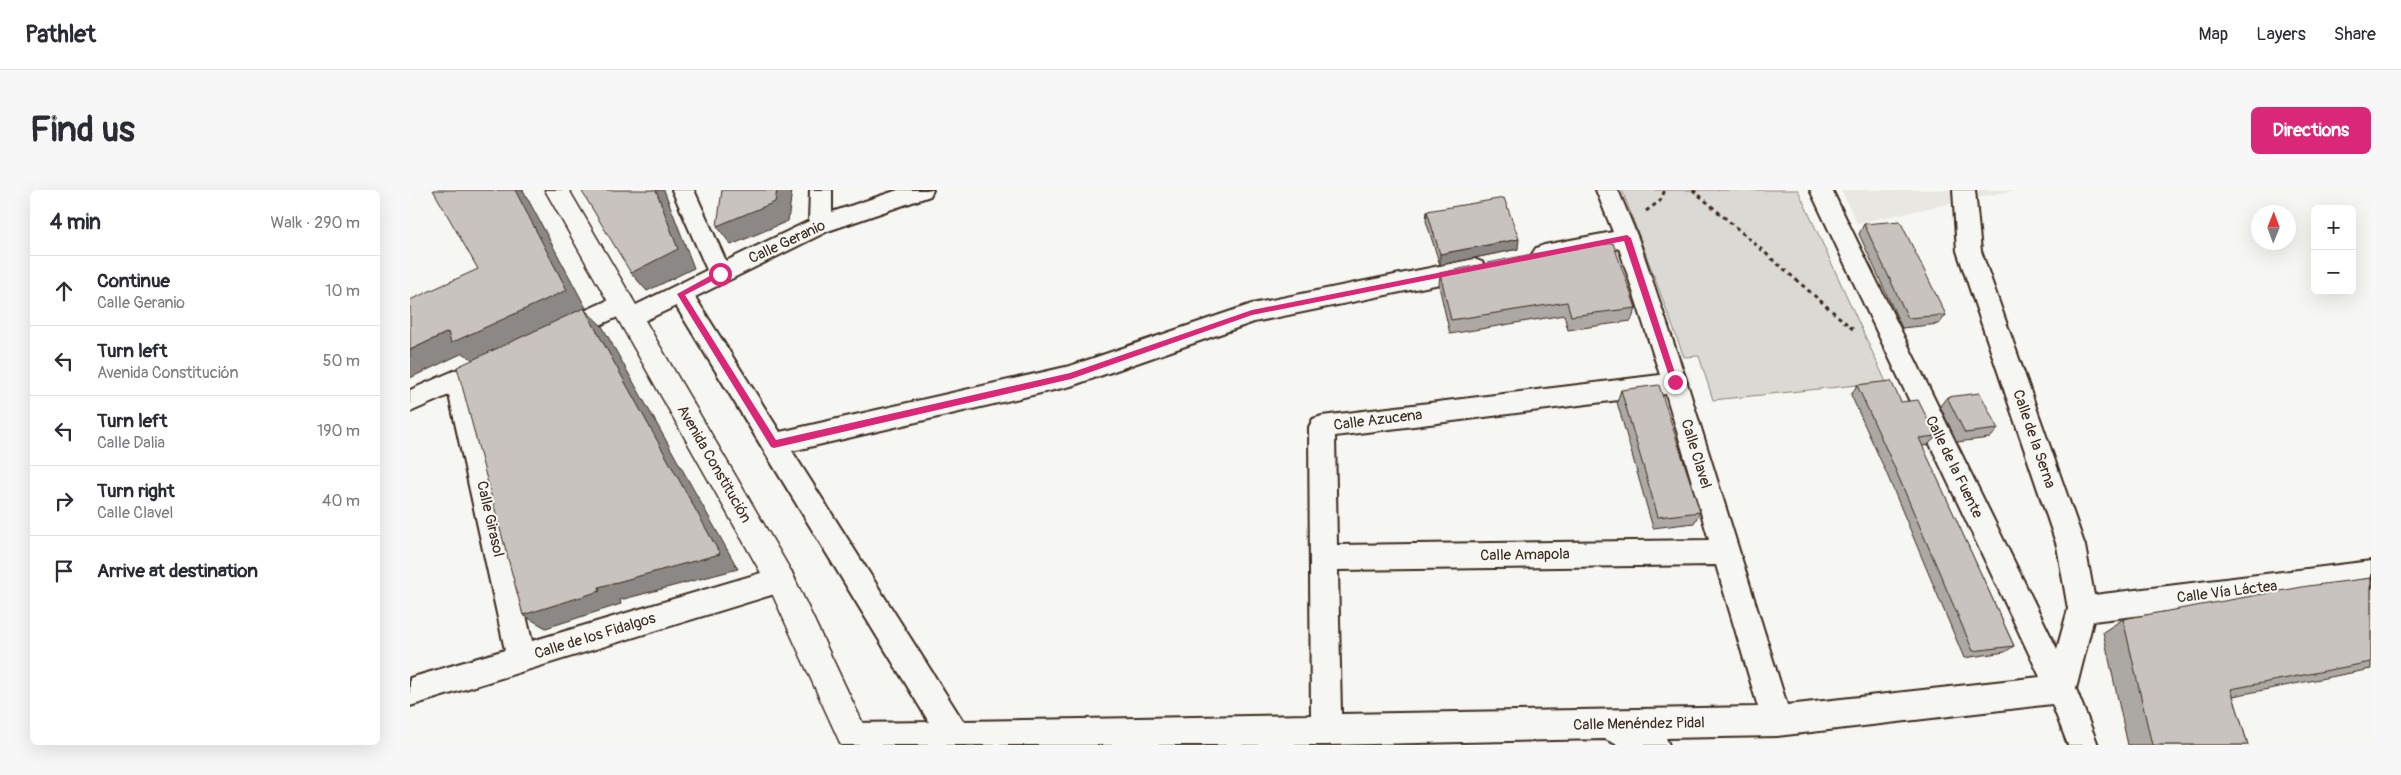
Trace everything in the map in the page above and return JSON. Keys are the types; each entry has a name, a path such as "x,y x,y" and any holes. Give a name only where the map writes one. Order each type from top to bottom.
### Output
{"street":[{"name":"Avenida Constitución","path":"557,190 781,580 856,741"},
{"path":"683,190 720,274"},
{"path":"820,225 821,190"},
{"name":"Calle Geranio","path":"545,340 680,294 820,225 922,190"},
{"name":"Calle Clavel","path":"1607,190 1627,238 1675,382 1726,552 1762,730"},
{"name":"Calle de la Fuente","path":"1821,190 2061,689 2082,745"},
{"name":"Calle de la Serna","path":"1964,190 1969,251 2070,546 2082,609 2061,689"},
{"path":"1521,259 1627,238"},
{"path":"774,444 1071,376 1252,313 1492,265"},
{"path":"680,294 955,736"},
{"path":"410,402 493,364"},
{"name":"Calle Girasol","path":"458,380 521,658"},
{"name":"Calle Azucena","path":"1326,730 1322,427 1675,382"},
{"name":"Calle Amapola","path":"1324,558 1726,552"},
{"name":"Calle Vía Láctea","path":"2082,609 2371,574"},
{"name":"Calle de los Fidalgos","path":"410,692 781,580"},
{"name":"Calle Menéndez Pidal","path":"856,741 955,736 1086,739 1216,731 1606,725 1762,730 2061,689"},
{"path":"1606,725 1654,745"},
{"path":"1216,731 1245,745"}],"path":[{"path":"1693,190 1861,336"}],"shaded area":[{"path":"1622,190 1798,190 1886,382 1713,400 1699,356 1684,357"},
{"path":"1841,190 2015,190 1857,223"}],"building":[{"path":"433,190 515,190 567,290 451,343 448,332 410,350 410,300 478,269"},
{"path":"581,190 656,190 678,249 631,273"},
{"path":"722,190 777,190 775,202 717,226"},
{"path":"1504,198 1519,239 1440,254 1427,211"},
{"path":"1900,221 1946,315 1908,318 1864,224"},
{"path":"1613,243 1636,308 1571,316 1567,302 1451,320 1440,273 1527,255"},
{"path":"584,308 720,554 599,587 600,591 523,615 457,367"},
{"path":"1891,381 1901,402 1918,400 1936,436 1919,438 2014,646 1973,651 1857,385"},
{"path":"1659,385 1700,512 1658,517 1621,390"},
{"path":"1980,393 1998,429 1965,433 1947,397"},
{"path":"2371,578 2371,662 2231,689 2248,745 2152,745 2123,619 2308,586"}],"route":[{"path":"720,274 680,294 774,444 1071,376 1252,313 1627,238 1675,382"}]}
